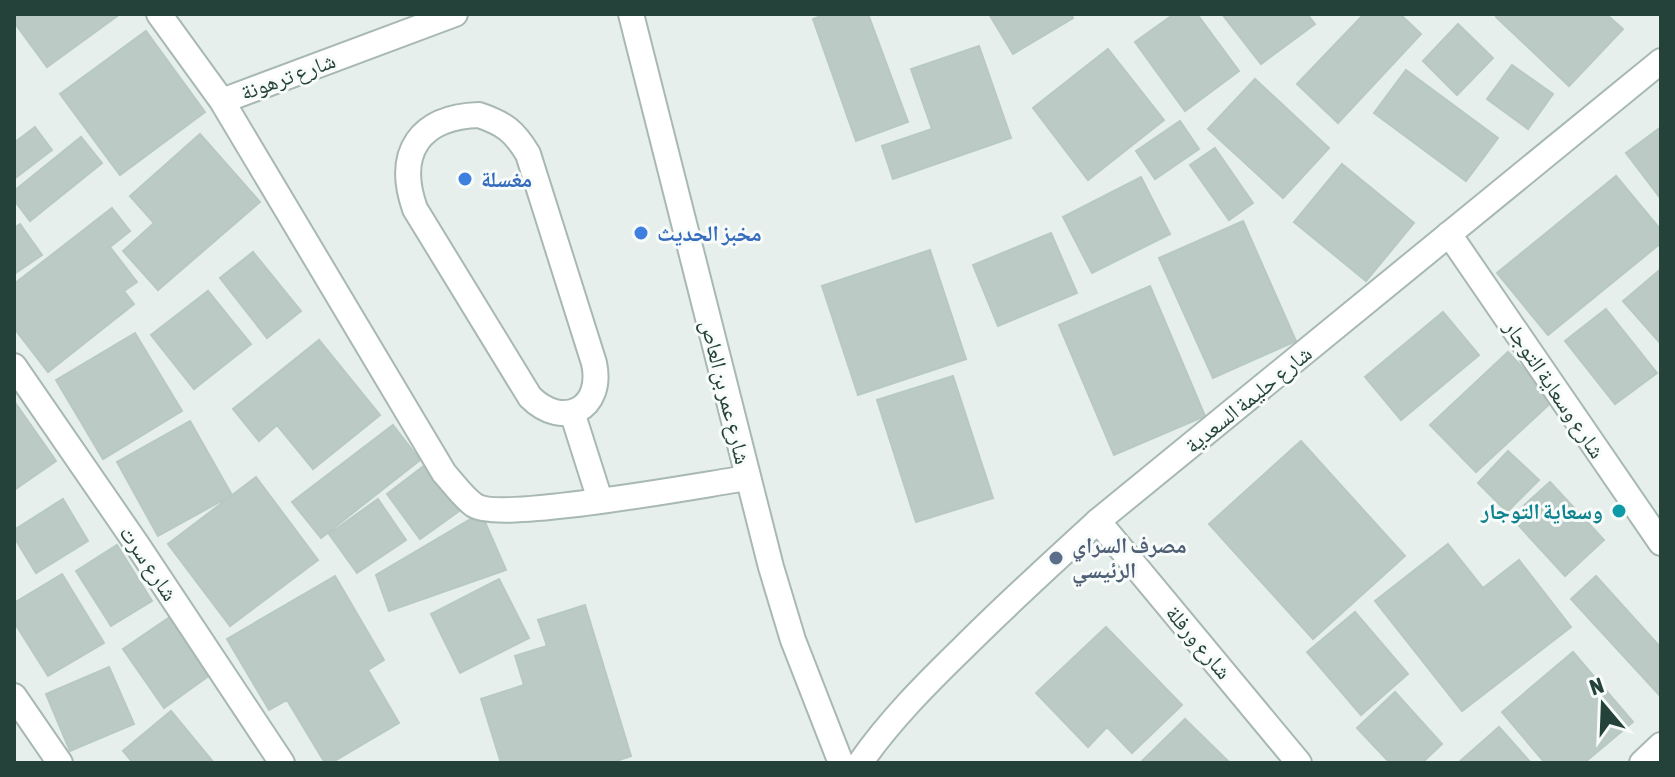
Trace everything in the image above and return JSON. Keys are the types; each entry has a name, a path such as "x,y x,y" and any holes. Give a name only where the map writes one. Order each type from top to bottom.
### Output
{"street":[{"name":"شارع ترهونة","path":"159,14 222,101 455,14"},
{"name":"شارع عمر بن العاص","path":"631,14 771,567 793,640 841,763"},
{"name":"شارع حليمة السعدية","path":"860,763 884,729 926,684 1015,596 1098,521 1661,61"},
{"path":"222,101 444,473 475,506 496,511 534,510 748,478"},
{"path":"479,115 500,122 517,136 528,154 597,378 595,392 586,405 572,412 557,414 542,409 530,397 415,209 407,187 408,163 418,141 435,123 458,116 479,115"},
{"name":"شارع وسعاية التوجار","path":"1449,234 1661,543"},
{"name":"شارع سرت","path":"14,366 282,763"},
{"path":"572,412 600,500"},
{"name":"شارع ورفلة","path":"1098,521 1299,763"},
{"path":"14,696 60,763"},
{"path":"1642,763 1661,745"}],"building":[{"path":"14,14 120,14 47,67 14,22"},
{"path":"826,14 868,14 908,122 856,141 813,19"},
{"path":"989,14 1071,14 1073,18 1013,54"},
{"path":"1174,14 1197,14 1239,71 1185,111 1135,42"},
{"path":"1222,14 1307,14 1315,24 1261,64"},
{"path":"1364,14 1400,14 1421,34 1338,123 1297,84"},
{"path":"1499,14 1606,14 1623,29 1569,86 1496,17"},
{"path":"1458,24 1493,58 1457,95 1423,61"},
{"path":"146,31 205,112 120,175 60,94"},
{"path":"979,46 1011,138 893,179 882,146 932,129 911,69"},
{"path":"1108,49 1164,120 1088,180 1033,108"},
{"path":"1512,65 1553,94 1528,129 1487,99"},
{"path":"1406,70 1498,138 1466,181 1374,113"},
{"path":"1255,79 1329,148 1283,198 1208,129"},
{"path":"1180,121 1199,149 1155,179 1136,151"},
{"path":"35,127 52,150 14,179 14,143"},
{"path":"1661,127 1661,199 1626,153"},
{"path":"200,134 260,202 158,290 123,251 154,223 130,196"},
{"path":"81,137 102,163 30,221 14,200 14,191"},
{"path":"1215,148 1253,203 1229,220 1190,165"},
{"path":"1342,164 1414,223 1366,281 1294,222"},
{"path":"1616,176 1661,230 1661,243 1548,335 1497,273"},
{"path":"1141,177 1170,234 1092,273 1063,217"},
{"path":"112,208 130,231 110,247 137,282 124,291 134,304 48,372 14,328 14,284"},
{"path":"1243,221 1296,341 1213,378 1159,258"},
{"path":"20,224 42,255 14,274 14,228"},
{"path":"1051,233 1077,293 998,326 973,265"},
{"path":"930,250 966,359 858,395 822,286"},
{"path":"253,252 301,311 267,338 220,278"},
{"path":"1661,269 1661,344 1623,301"},
{"path":"1150,286 1205,416 1114,455 1059,325"},
{"path":"208,291 251,344 194,389 151,335"},
{"path":"1606,309 1657,373 1615,404 1565,341"},
{"path":"1443,312 1479,355 1401,420 1365,377"},
{"path":"135,333 182,411 103,459 56,380"},
{"path":"319,340 380,415 313,469 277,425 259,441 233,409"},
{"path":"1508,352 1553,401 1476,472 1430,425"},
{"path":"953,376 993,498 916,522 877,400"},
{"path":"14,401 56,461 14,490"},
{"path":"190,421 232,495 158,536 117,462"},
{"path":"393,425 420,460 321,538 292,502"},
{"path":"1301,441 1405,556 1313,639 1209,524"},
{"path":"1508,451 1539,480 1507,512 1478,483"},
{"path":"429,462 462,509 420,539 387,494"},
{"path":"256,477 318,560 230,626 168,544"},
{"path":"1550,482 1604,540 1565,576 1511,517"},
{"path":"63,499 88,541 36,573 14,537 14,530"},
{"path":"378,499 406,540 357,573 329,534"},
{"path":"481,513 506,570 389,611 376,575"},
{"path":"1448,544 1483,588 1519,560 1571,627 1462,711 1375,601"},
{"path":"117,545 152,601 111,626 76,571"},
{"path":"62,574 104,643 48,676 14,622 14,603"},
{"path":"335,576 384,660 368,670 399,723 331,763 325,763 287,700 269,710 227,639"},
{"path":"1596,576 1661,648 1661,697 1571,599"},
{"path":"499,579 529,638 460,673 431,614"},
{"path":"585,605 631,756 610,763 501,763 481,699 524,685 515,656 547,646 538,620"},
{"path":"1355,612 1408,674 1361,715 1307,652"},
{"path":"170,617 210,675 164,708 123,649"},
{"path":"1106,627 1182,705 1132,753 1107,727 1088,747 1036,693"},
{"path":"1573,652 1633,722 1584,763 1545,763 1502,712"},
{"path":"109,667 134,724 70,751 46,694"},
{"path":"1395,692 1442,744 1422,763 1390,763 1357,728"},
{"path":"171,711 214,763 133,763 123,751"},
{"path":"1185,719 1230,763 1140,763"},
{"path":"1499,727 1531,763 1458,763"}],"place":[{"name":"مغسلة","path":"465,179"},
{"name":"مخبز الحديث","path":"641,233"},
{"name":"وسعاية التوجار","path":"1619,511"},
{"name":"مصرف السراي الرئيسي","path":"1056,558"}]}
